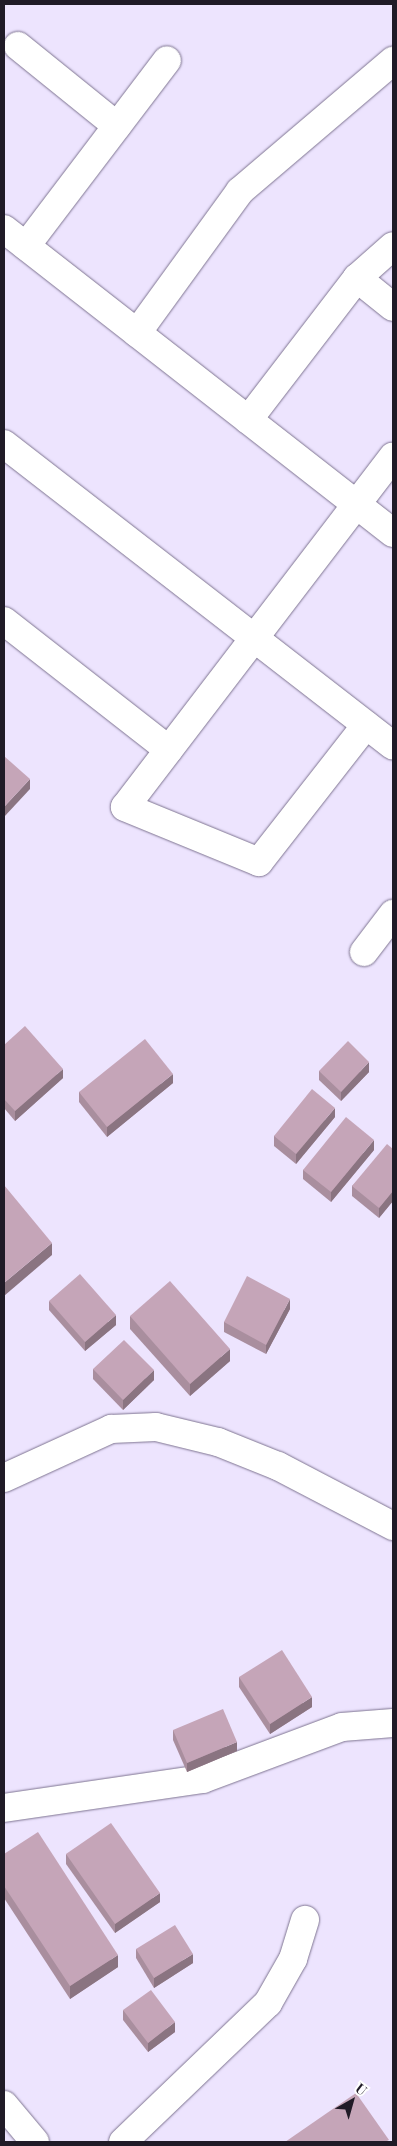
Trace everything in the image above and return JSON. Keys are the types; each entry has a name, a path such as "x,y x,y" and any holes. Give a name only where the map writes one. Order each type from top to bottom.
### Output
{"street":[{"path":"18,46 117,126"},
{"path":"26,246 167,60"},
{"path":"137,333 240,191 393,61"},
{"path":"4,229 393,533"},
{"path":"248,420 358,278 393,246"},
{"path":"358,278 393,307"},
{"path":"4,444 393,746"},
{"path":"366,725 259,862 125,807 393,457"},
{"path":"4,622 169,750"},
{"path":"364,952 393,914"},
{"path":"4,1478 111,1428 156,1426 218,1442 278,1466 393,1526"},
{"path":"4,1808 203,1779 342,1727 393,1723"},
{"path":"123,2142 268,2003 293,1959 305,1920"},
{"path":"4,2105 35,2142"}],"building":[{"path":"4,756 30,779 4,807"},
{"path":"25,1026 63,1069 15,1111 4,1099 4,1045"},
{"path":"145,1039 173,1074 107,1127 79,1092"},
{"path":"348,1041 369,1062 341,1092 319,1071"},
{"path":"312,1089 335,1108 296,1154 274,1136"},
{"path":"346,1117 374,1140 331,1192 303,1170"},
{"path":"387,1144 393,1149 393,1191 379,1208 352,1186"},
{"path":"4,1185 52,1243 4,1283"},
{"path":"80,1274 116,1315 85,1342 49,1301"},
{"path":"247,1276 290,1299 266,1345 224,1322"},
{"path":"170,1281 230,1349 190,1384 130,1316"},
{"path":"124,1340 154,1370 123,1400 93,1369"},
{"path":"282,1650 312,1697 270,1724 239,1677"},
{"path":"223,1709 237,1742 187,1763 173,1730"},
{"path":"111,1823 160,1893 115,1924 66,1854"},
{"path":"38,1832 118,1955 70,1986 4,1886 4,1854"},
{"path":"175,1925 193,1954 154,1978 136,1949"},
{"path":"151,1990 175,2022 148,2043 123,2010"},
{"path":"356,2093 389,2140 385,2142 285,2142"}]}
